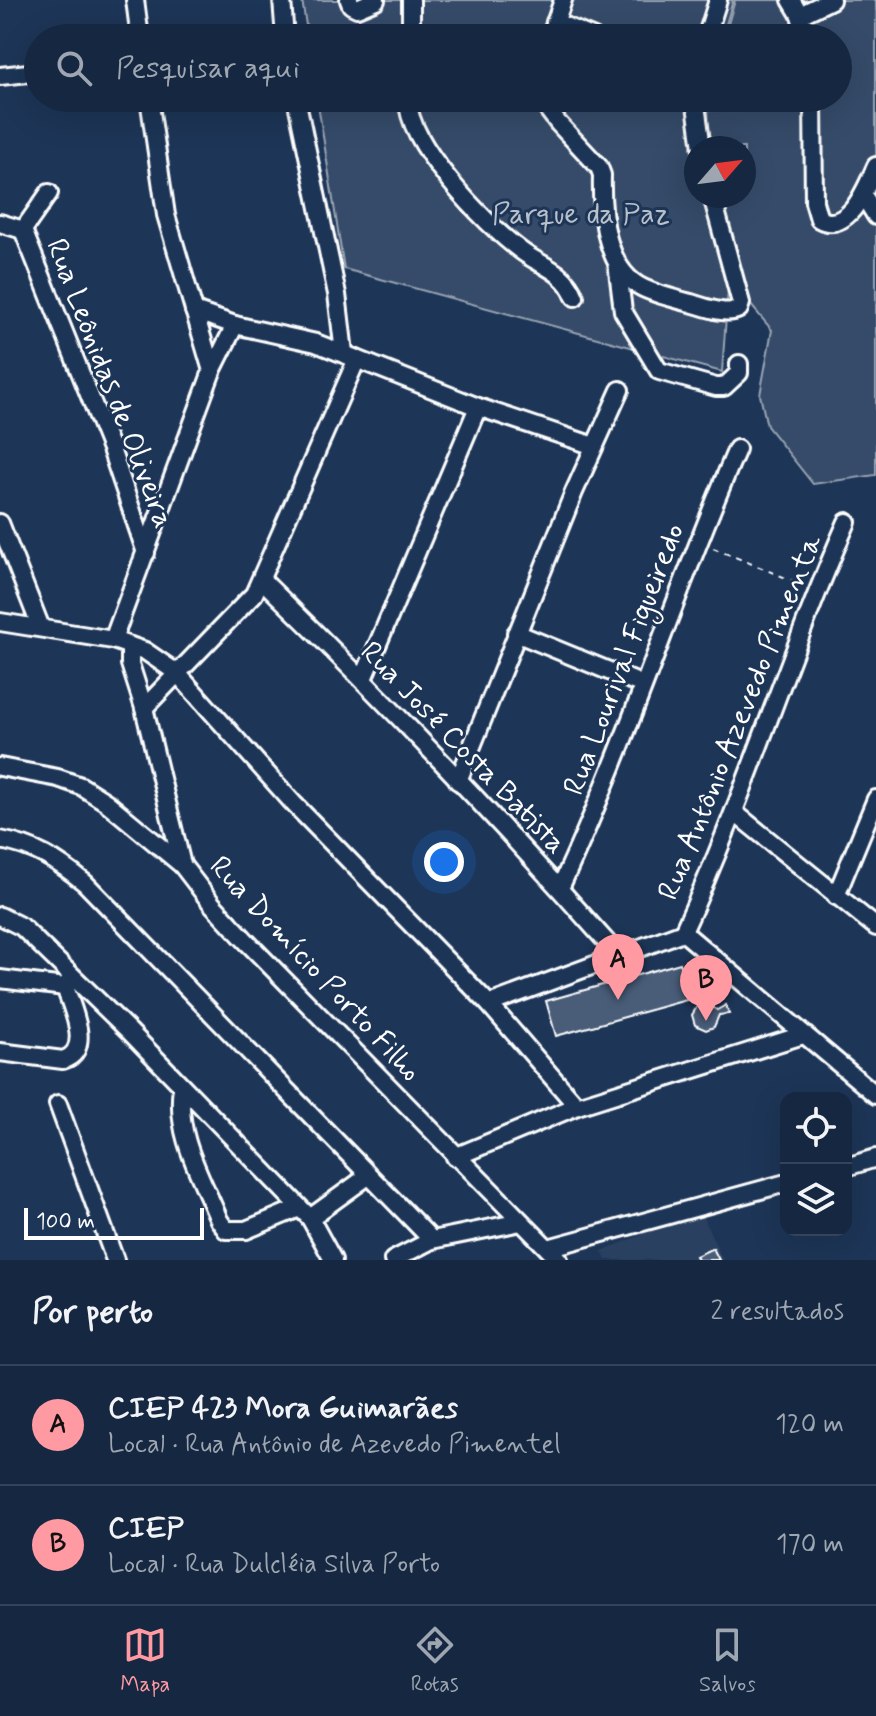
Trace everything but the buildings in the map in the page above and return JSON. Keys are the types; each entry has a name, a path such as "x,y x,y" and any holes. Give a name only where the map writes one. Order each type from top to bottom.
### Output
{"street":[{"path":"135,0 138,24"},
{"path":"282,0 284,24"},
{"path":"349,0 357,8 376,0"},
{"path":"411,0 411,24"},
{"path":"554,24 563,0"},
{"path":"710,24 718,0"},
{"path":"796,8 831,0"},
{"path":"0,76 24,73"},
{"path":"151,112 166,215 212,371"},
{"path":"144,708 247,602 262,580 351,356 299,112"},
{"path":"410,112 434,160 460,193 522,252 565,277 575,297"},
{"path":"550,112 599,167 606,234 616,261 623,311 627,323 659,371 724,387 739,373 739,364"},
{"path":"697,112 700,136"},
{"path":"813,112 815,213 824,222 833,222 852,211 876,166"},
{"name":"Rua Leônidas de Oliveira","path":"49,193 23,230 111,449 146,553"},
{"path":"863,195 876,216"},
{"path":"616,261 641,287 711,309 734,312 741,303 715,208"},
{"path":"0,223 23,230"},
{"path":"194,311 235,325 316,343 478,407 594,446"},
{"path":"182,865 144,708 122,643 146,553 212,371 235,325"},
{"path":"458,781 516,633 620,390"},
{"path":"363,679 478,407"},
{"name":"Rua Lourival Figueiredo","path":"560,888 595,812 697,542 737,449"},
{"name":"Rua Antônio Azevedo Pimenta","path":"683,932 735,813 759,740 847,522"},
{"path":"0,523 41,628"},
{"name":"Rua José Costa Batista","path":"262,580 363,679 560,888 620,957"},
{"path":"0,622 122,643 145,651 177,673 294,804 489,1004 577,1106"},
{"path":"516,633 643,685"},
{"name":"Rua Domício Porto Filho","path":"0,767 58,778 81,786 106,802 182,865 221,914 455,1157 554,1254"},
{"path":"836,896 876,799"},
{"path":"735,813 876,927"},
{"path":"0,840 17,843 55,859 85,883 432,1240"},
{"path":"0,916 22,927 69,981 182,1087 304,1213 333,1260"},
{"path":"489,1004 683,932 876,1095"},
{"path":"0,979 69,981"},
{"path":"0,1052 63,1060 78,1051 69,981"},
{"path":"455,1157 577,1106 803,1035"},
{"path":"182,1087 179,1106 182,1132 226,1230 246,1230 304,1213 368,1176"},
{"path":"58,1104 115,1260"},
{"path":"852,1165 876,1158"},
{"path":"554,1254 780,1185"},
{"path":"393,1260 432,1240 521,1222"}],"path":[{"path":"697,542 817,591"}],"shaded area":[{"path":"700,1211 723,1260 606,1260 602,1251"}],"green space":[{"path":"302,0 733,0 726,24 306,24"},
{"path":"735,0 876,0 876,475 813,484 767,426 760,395 772,330 745,298 724,208 756,208 756,136 709,136 708,112 852,112 852,24 728,24"},
{"name":"Parque da Paz","path":"319,112 700,112 694,136 684,136 684,208 707,208 728,289 722,372 344,269"}],"place":[{"name":"CIEP 423 Mora Guimarães","path":"618,1000"},
{"name":"CIEP","path":"706,1021"}]}
